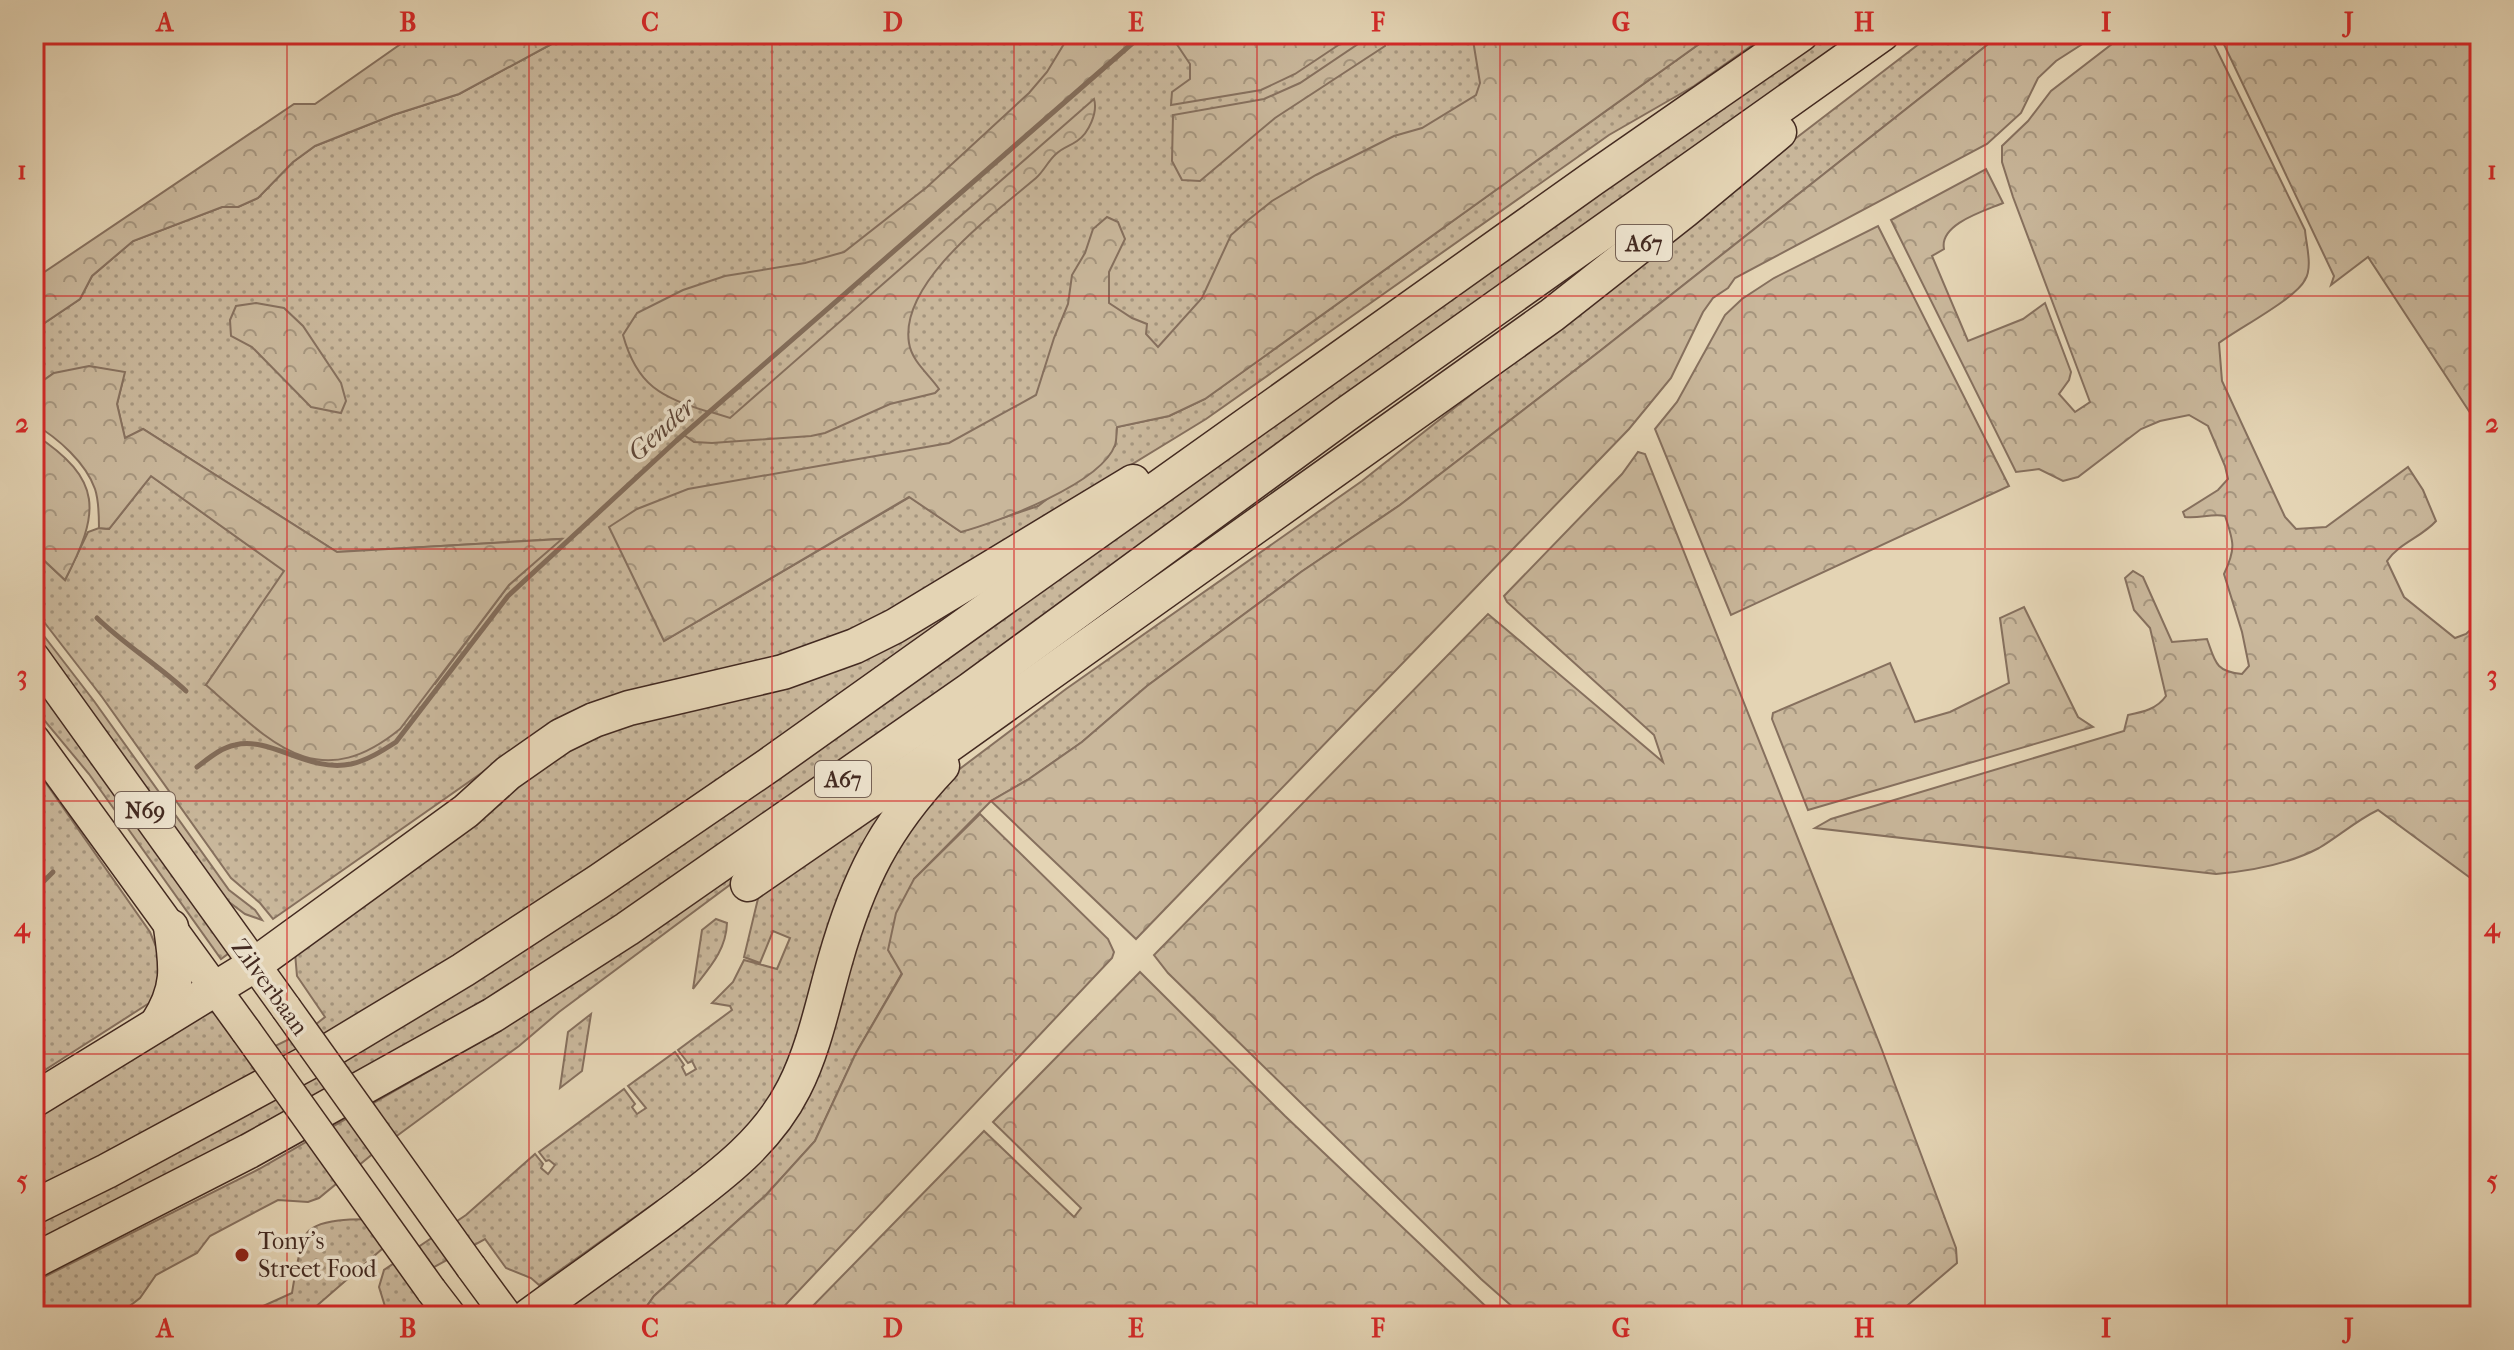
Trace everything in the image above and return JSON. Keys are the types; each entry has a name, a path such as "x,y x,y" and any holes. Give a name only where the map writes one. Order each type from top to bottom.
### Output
{"highway":[{"name":"A67","path":"34,1207 322,1055 463,970 598,882 769,765 1592,179 1801,34"},
{"name":"A67","path":"748,884 1552,315 1805,110 1883,34"},
{"name":"A67","path":"34,1261 249,1151 480,1023 627,929 958,699 1345,415 1883,34"},
{"name":"A67","path":"34,1100 254,965 466,811 508,773 569,732 611,713 754,680 855,646 895,626 1126,486 1255,420"},
{"name":"A67","path":"529,1316 714,1180 763,1135 795,1086 819,1021 849,913 868,865 906,806 941,767 1037,681"},
{"path":"157,1024 170,1003 176,981 171,927"}],"main road":[{"name":"Zilverbaan","path":"34,657 507,1316"},
{"name":"Zilverbaan","path":"34,739 451,1316"}],"green space":[{"path":"415,34 570,34 459,94 393,115 315,146 293,162 258,198 238,207 222,207 133,241 92,276 80,299 34,330 34,279 294,104 315,104"},
{"path":"570,34 1709,34 1434,229 954,454 664,641 910,497 961,532 1038,506 1115,446 1117,427 1169,416 1205,399 1713,34 1768,34 1694,86 1609,135 1206,419 884,616 827,640 523,744 273,919 231,878 102,697 34,609 34,551 65,580 88,532 99,528 109,529 151,476 285,571 206,685 435,684 509,585 560,539 337,552 143,429 125,439 117,404 123,380 54,373 34,387 34,330 80,299 92,276 133,241 222,207 238,207 258,198 293,162 315,146 393,115 459,94"},
{"path":"1070,34 1142,34 711,412 730,418 1094,99 1094,116 1089,128 1074,143 1058,152 1036,178 953,251 919,296 910,320 909,343 917,362 939,389 935,393 890,404 825,433 811,436 712,443 694,442 684,435 709,412 677,401 644,378 623,335 637,313 683,290 725,276 805,263 844,252 927,187 1029,93 1047,72"},
{"path":"1170,34 1355,34 1295,74 1261,90 1171,105 1172,92 1190,79 1190,64"},
{"path":"1373,34 1385,34 1385,46 1275,118 1200,181 1182,180 1172,161 1173,115 1264,99 1300,83"},
{"path":"1472,34 1713,34 1205,399 1169,416 1117,427 1115,445 1106,460 1070,487 999,520 961,532 909,497 664,641 609,527 637,509 688,489 949,443 1036,395 1068,304 1072,275 1085,253 1093,229 1107,217 1118,222 1125,239 1109,272 1109,303 1147,324 1146,334 1158,347 1202,298 1231,235 1272,201 1394,136 1422,128 1476,95 1480,83"},
{"path":"1812,34 1858,34 795,798 485,1005 34,1251 34,1222 229,1121"},
{"path":"1932,34 2001,34 1400,505 1301,572 1147,686 1082,742 991,801 914,879 902,973 856,1053 815,1141 766,1195 654,1296 640,1316 561,1316 552,1305 752,1166 855,916 941,783 1066,689 1362,481"},
{"path":"2001,34 2098,34 2056,61 2038,78 2021,113 1987,144 1735,278 1728,288 1713,298 1671,378 1629,429 1136,939 991,801 1082,742 1147,686 1301,572 1400,505"},
{"path":"2125,34 2209,34 2305,230 2309,262 2307,275 2299,288 2219,343 2222,381 2285,517 2296,529 2326,527 2408,467 2423,490 2436,521 2387,561 2404,597 2455,638 2466,634 2480,621 2480,885 2378,810 2319,848 2294,859 2256,869 2216,874 1815,828 1831,819 2124,731 2128,715 2158,704 2166,696 2150,628 2134,610 2125,578 2133,571 2143,577 2172,642 2207,639 2221,668 2242,674 2249,666 2224,574 2232,545 2225,516 2185,517 2183,512 2218,490 2228,479 2208,426 2189,415 2160,421 2141,429 2078,477 2063,481 2039,469 2016,472 1891,220 1986,169 2003,203 1955,226 1944,240 1944,249 1932,256 1968,341 2023,319 2045,303 2071,372 2059,394 2075,412 2090,402 2013,197 2002,162 2002,146 2028,121 2051,91"},
{"path":"2219,34 2480,34 2480,428 2368,257 2331,285 2334,276"},
{"path":"1878,226 2009,486 1731,615 1655,429 1677,402 1725,315 1742,299 1774,278"},
{"path":"256,303 284,308 303,326 341,383 346,401 341,413 311,407 252,347 231,336 230,320 236,306"},
{"path":"89,366 125,372 117,404 125,438 143,429 337,552 562,539 509,585 400,729 370,749 344,759 319,760 296,754 252,725 206,685 284,571 151,476 109,529 99,528 96,494 91,479 61,444 34,424 34,387 54,373"},
{"path":"34,434 73,467 84,482 89,499 85,535 65,580 34,551"},
{"path":"1638,452 1645,454 1882,1050 1956,1248 1957,1263 1895,1316 1523,1316 1481,1279 1168,973 1154,955 1488,614 1663,762 1654,735 1504,596 1622,474"},
{"path":"1070,530 761,752 525,912 395,994 293,1052 34,1191 34,1112 215,996 257,1055 310,1029 325,1017 297,976 295,953 571,738 756,685"},
{"path":"2024,607 2078,717 2093,727 1808,810 1772,719 1773,713 1890,663 1915,722 1950,712 2009,683 2000,618"},
{"path":"34,623 94,701 229,890 255,910 262,920 245,914 225,899 34,639"},
{"path":"34,671 236,948 221,959 89,774 34,708"},
{"path":"34,766 150,932 162,961 154,1000 34,1077"},
{"path":"923,769 799,1053 762,1111 714,1161 539,1285 531,1278 506,1268 485,1239 416,1277 444,1316 388,1316 379,1287 384,1270 466,1215 535,1154 543,1164 541,1168 548,1174 555,1165 546,1161 539,1152 624,1089 635,1104 632,1107 637,1114 646,1108 628,1086 675,1052 684,1065 686,1075 696,1069 692,1061 688,1063 678,1050 732,1010 730,1006 712,1003 733,982 744,960 777,969 790,938 773,931 760,963 744,957 761,886"},
{"path":"980,814 1108,939 1114,952 1112,958 775,1316 640,1316 654,1296 766,1195 815,1141 856,1053 902,974 888,950 896,913 914,879"},
{"path":"809,826 559,1012 319,1198 308,1202 278,1200 210,1236 197,1253 156,1275 140,1298 127,1308 99,1316 34,1316 34,1282 259,1169 502,1029"},
{"path":"716,919 727,923 724,942 716,959 693,989 702,930"},
{"path":"1140,972 1285,1116 1496,1316 803,1316 984,1131 1074,1217 1081,1208 993,1122"},
{"path":"591,1014 582,1071 560,1088 568,1032"},
{"path":"397,1220 397,1236 305,1316 241,1316 292,1293 300,1250 311,1229 333,1221"}],"waterway":[{"name":"Gender","path":"197,767 219,751 235,745 262,745 305,760 335,765 363,760 396,742 508,596 676,441 1143,34"},
{"path":"97,618 186,691"},
{"name":"Gender","path":"34,891 53,872"}],"place":[{"name":"Tony's Street Food","path":"242,1255"}]}
